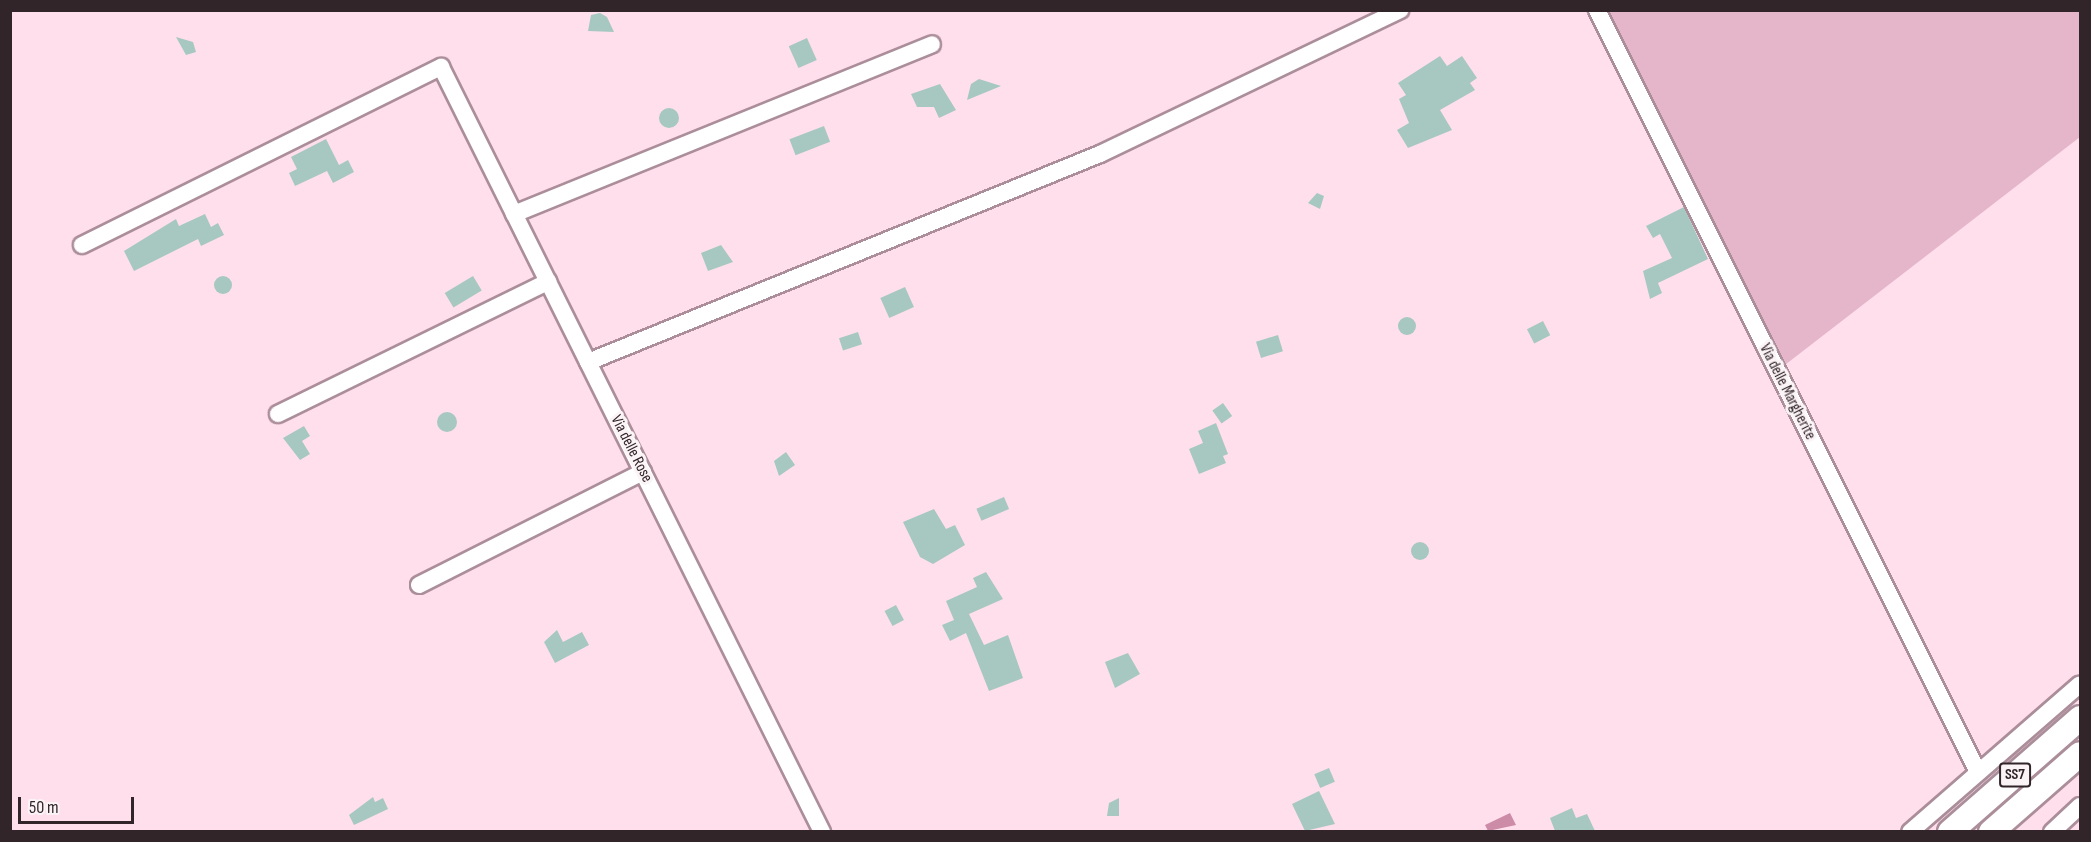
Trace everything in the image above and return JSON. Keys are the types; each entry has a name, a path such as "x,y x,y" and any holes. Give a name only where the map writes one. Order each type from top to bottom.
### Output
{"highway":[{"name":"SS7","path":"1950,831 2080,718"},
{"name":"SS7","path":"1991,831 2080,754"}],"street":[{"path":"588,362 1100,154 1400,10"},
{"name":"Via delle Margherite","path":"1597,10 1978,772"},
{"path":"514,214 932,44"},
{"name":"Via delle Rose","path":"82,245 441,67 822,831"},
{"path":"278,414 548,282"},
{"path":"419,585 643,472"},
{"path":"1910,831 2080,684"},
{"path":"2052,831 2080,806"}],"shaded area":[{"path":"1604,11 2080,11 2080,137 1781,368"},
{"path":"1510,813 1516,825 1488,831 1485,825"}],"building":[{"path":"600,13 607,17 614,32 588,31 591,15"},
{"path":"176,37 193,42 196,52 186,55"},
{"path":"807,38 817,60 798,68 789,46"},
{"path":"1440,56 1447,66 1462,56 1477,78 1470,83 1475,90 1440,110 1452,130 1408,148 1397,130 1409,123 1399,99 1406,95 1398,83"},
{"path":"979,79 1001,86 967,100 971,84"},
{"path":"940,84 956,110 939,118 934,107 917,107 911,94"},
{"path":"665,108 673,108 679,114 679,122 673,128 665,128 659,122 659,114"},
{"path":"824,126 830,142 796,155 789,139"},
{"path":"326,139 339,165 348,160 354,172 333,183 327,171 295,186 289,173 297,169 291,157"},
{"path":"1317,193 1324,196 1320,209 1308,203"},
{"path":"1684,207 1708,259 1658,283 1662,293 1650,299 1643,271 1672,258 1660,234 1653,238 1646,226"},
{"path":"205,214 211,227 218,223 224,235 201,246 198,239 134,271 124,251 176,219 179,226"},
{"path":"721,245 733,262 708,271 701,253"},
{"path":"223,276 229,279 232,285 229,291 223,294 217,291 214,285 217,279"},
{"path":"473,276 482,291 453,308 445,293"},
{"path":"905,287 914,307 889,318 880,298"},
{"path":"1407,317 1413,320 1416,326 1413,332 1407,335 1401,332 1398,326 1401,320"},
{"path":"1543,321 1550,335 1534,343 1527,329"},
{"path":"858,332 862,344 843,351 839,338"},
{"path":"1278,335 1283,351 1261,358 1256,342"},
{"path":"1223,403 1232,416 1222,424 1212,410"},
{"path":"447,412 454,415 457,422 454,429 447,432 440,429 437,422 440,415"},
{"path":"1216,423 1228,454 1223,456 1226,463 1199,474 1189,449 1203,443 1198,431"},
{"path":"304,426 310,436 302,441 310,454 300,460 283,438"},
{"path":"786,452 795,465 779,476 774,461"},
{"path":"1004,497 1009,509 981,521 976,509"},
{"path":"934,509 946,529 955,525 965,545 933,564 920,557 903,522"},
{"path":"1420,542 1426,545 1429,551 1426,557 1420,560 1414,557 1411,551 1414,545"},
{"path":"986,572 1003,599 969,614 984,645 1008,635 1023,678 989,691 966,633 950,641 942,625 954,620 946,601 977,587 973,578"},
{"path":"896,605 904,620 893,626 885,611"},
{"path":"557,630 563,642 582,632 589,645 555,663 544,642"},
{"path":"1128,653 1140,674 1115,688 1105,662"},
{"path":"1329,768 1335,782 1320,788 1314,774"},
{"path":"1319,791 1335,824 1305,831 1292,804"},
{"path":"373,797 375,802 383,798 388,809 354,825 349,815"},
{"path":"1119,798 1119,816 1107,816 1109,803"},
{"path":"1572,808 1576,818 1587,814 1595,831 1555,831 1550,818"}]}
